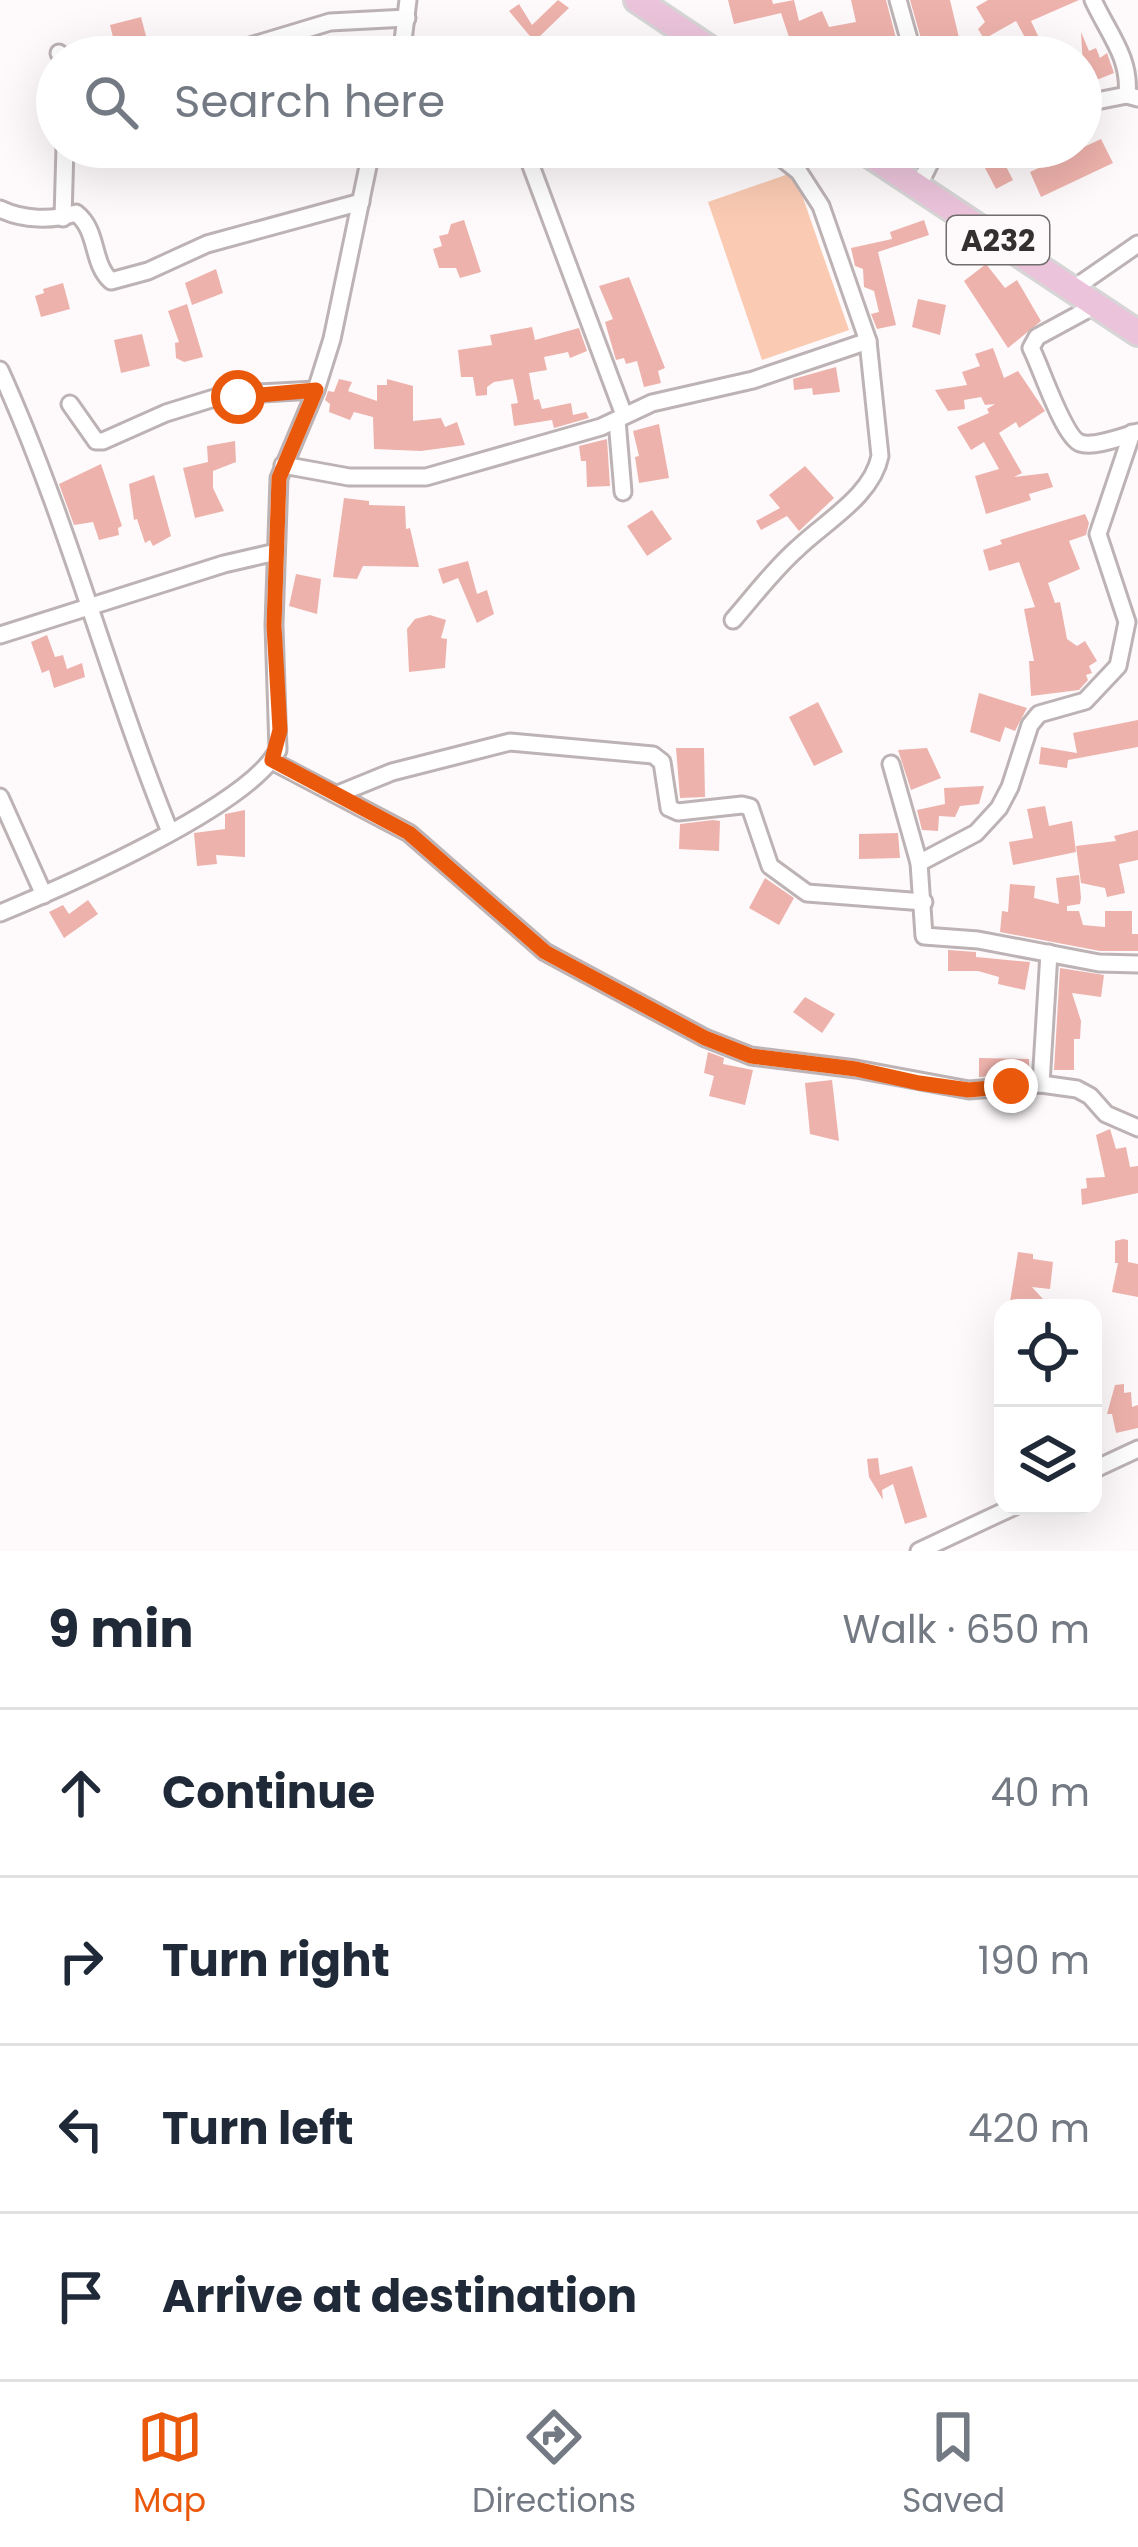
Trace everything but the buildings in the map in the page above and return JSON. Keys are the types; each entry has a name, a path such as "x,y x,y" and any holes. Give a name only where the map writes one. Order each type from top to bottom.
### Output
{"main road":[{"path":"637,0 691,36"},
{"name":"A232","path":"890,168 1138,333"}],"street":[{"path":"404,36 408,0"},
{"path":"898,0 908,36"},
{"path":"1093,0 1124,56 1132,97 1102,101"},
{"path":"284,36 330,22 407,18"},
{"path":"63,218 64,168"},
{"path":"0,913 170,832 242,791 272,760 280,730 274,626 279,478 332,339 368,168"},
{"path":"531,168 620,417 623,492"},
{"path":"733,620 796,549 835,518 877,472 880,456 868,341 820,206 794,168"},
{"path":"918,187 928,168"},
{"path":"0,209 18,217 63,218 76,213 88,222 103,274 111,281 148,271 207,244 361,202"},
{"path":"1072,289 1138,244"},
{"path":"1096,305 1037,337 1031,348 1066,429 1078,442 1135,433"},
{"path":"284,465 349,477 426,476 601,428 652,403 753,380 868,341"},
{"path":"0,370 80,569 130,734 170,832"},
{"path":"70,404 95,441 103,441 166,413 224,395 316,390"},
{"path":"919,863 986,824 1010,787 1030,725 1039,714 1084,701 1118,666 1132,622 1098,534 1135,433"},
{"path":"0,635 224,564 276,553"},
{"path":"338,794 392,772 510,742 653,755 662,762 669,808 678,812 750,807 770,866 807,893 924,902"},
{"path":"272,760 409,833 545,952 705,1038 751,1056 969,1090 1041,1084 1076,1089 1106,1114 1138,1128"},
{"path":"891,764 919,863 924,936 1100,963 1138,964"},
{"path":"0,797 44,895"},
{"path":"1041,1084 1049,952"},
{"path":"1102,1466 1138,1449"},
{"path":"920,1551 996,1515"}],"shaded area":[{"path":"794,172 849,330 762,360 708,202"}],"route":[{"path":"238,397 316,390 279,478 274,626 280,730 272,760 409,833 545,952 705,1038 751,1056 856,1069 919,1083 969,1090 1011,1086"}]}
